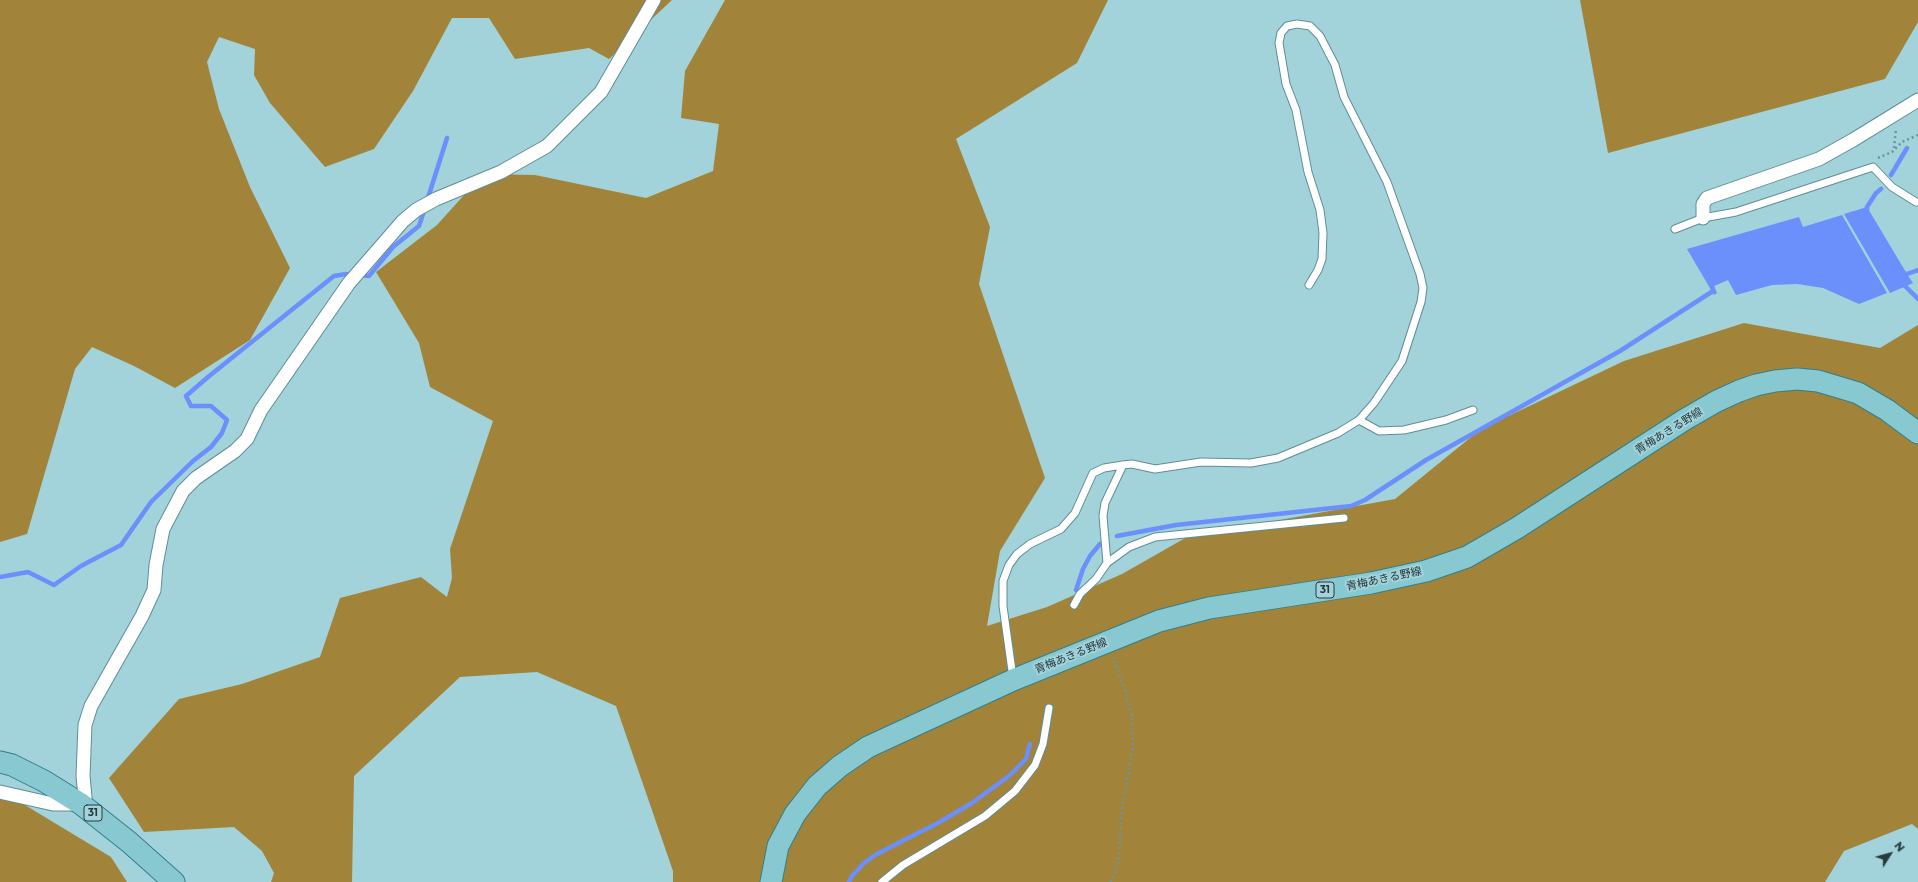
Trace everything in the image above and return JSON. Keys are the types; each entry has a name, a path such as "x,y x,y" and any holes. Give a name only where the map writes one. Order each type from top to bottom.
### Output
{"main road":[{"name":"青梅あきる野線","path":"771,882 778,846 794,814 817,786 840,766 868,747 1013,680 1159,621 1209,608 1372,583 1426,571 1467,557 1505,536 1716,401 1756,385 1796,379 1818,381 1838,386 1858,393 1887,410 1918,433"},
{"name":"31","path":"0,762 12,765 82,804 129,842 174,882"}],"street":[{"path":"0,792 53,804 82,804 85,797 83,776 85,725 91,706 142,616 154,590 156,565 163,529 183,491 196,478 236,451 247,440 261,410 348,284 403,222 416,210 436,199 501,172 547,146 601,92 654,0"},
{"path":"1703,218 1703,204 1708,198 1819,159 1918,100"}],"lane":[{"path":"1013,680 1003,606 1003,581 1009,565 1017,554 1030,544 1061,529 1075,513 1093,473 1104,468 1132,464 1155,469 1202,462 1251,463 1278,458 1306,448 1338,433 1359,420 1374,404 1402,361 1415,325 1423,288 1402,222 1387,182 1344,97 1335,65 1320,36 1310,26 1298,24 1287,26 1281,33 1279,43 1286,84 1296,110 1308,172 1320,210 1323,233 1322,259 1318,270 1309,285"},
{"path":"1675,229 1703,218 1736,212 1873,167 1892,186 1917,202"},
{"path":"1359,420 1379,431 1404,430 1446,420 1473,410"},
{"path":"1107,563 1103,516 1106,503 1123,465"},
{"path":"1074,605 1080,594 1096,579 1107,563 1129,547 1156,537 1344,518"},
{"path":"882,882 903,865 985,816 1015,791 1031,770 1043,744 1049,708"}],"path":[{"path":"1894,149 1897,125"},
{"path":"1892,152 1910,138 1918,135"},
{"path":"1108,641 1125,690 1132,717 1133,747 1122,815 1119,859 1115,874 1110,882"}],"shaded area":[{"path":"0,0 672,0 609,59 589,48 515,59 489,18 452,18 413,91 374,149 325,167 270,103 254,75 255,49 219,37 207,62 219,109 250,187 290,268 250,340 175,388 134,366 92,347 75,369 27,534 0,542"},
{"path":"725,0 1108,0 1077,63 956,139 990,227 979,284 1045,478 1000,551 987,626 1047,607 1122,574 1187,537 1395,499 1481,429 1624,361 1744,323 1880,348 1918,325 1918,829 1912,824 1844,851 1825,882 673,882 673,871 616,706 537,672 460,677 354,776 352,882 271,882 274,873 262,851 234,827 144,832 109,778 179,699 242,684 320,657 340,598 421,577 447,597 452,578 450,549 493,421 430,387 419,343 376,272 437,225 483,174 535,175 646,198 713,171 719,124 681,118 685,71"},
{"path":"1580,0 1918,0 1918,22 1885,79 1608,153"},
{"path":"0,790 111,857 127,882 0,882"}],"water":[{"path":"1867,207 1913,283 1890,293 1844,214"},
{"path":"1842,215 1887,293 1859,304 1823,288 1797,284 1772,285 1736,295 1728,280 1714,286 1717,293 1714,295 1687,249 1799,217 1803,227"}],"waterway":[{"path":"427,201 447,138"},
{"path":"1891,175 1907,148"},
{"path":"1867,211 1867,207 1876,193 1881,189"},
{"path":"0,577 28,572 54,585 81,566 121,545 151,502 193,461 211,447 222,433 227,420 211,406 191,406 186,396 334,276 346,274 369,276 393,247 419,226 425,208"},
{"path":"1903,273 1907,274 1918,270"},
{"path":"1901,282 1918,299"},
{"path":"1117,536 1176,525 1351,506 1365,500 1426,460 1620,351 1713,291 1712,286"},
{"path":"1076,590 1083,569 1090,556 1100,544"},
{"path":"849,882 852,876 863,864 875,855 938,823 972,803 1009,776 1026,759 1030,744"}]}
